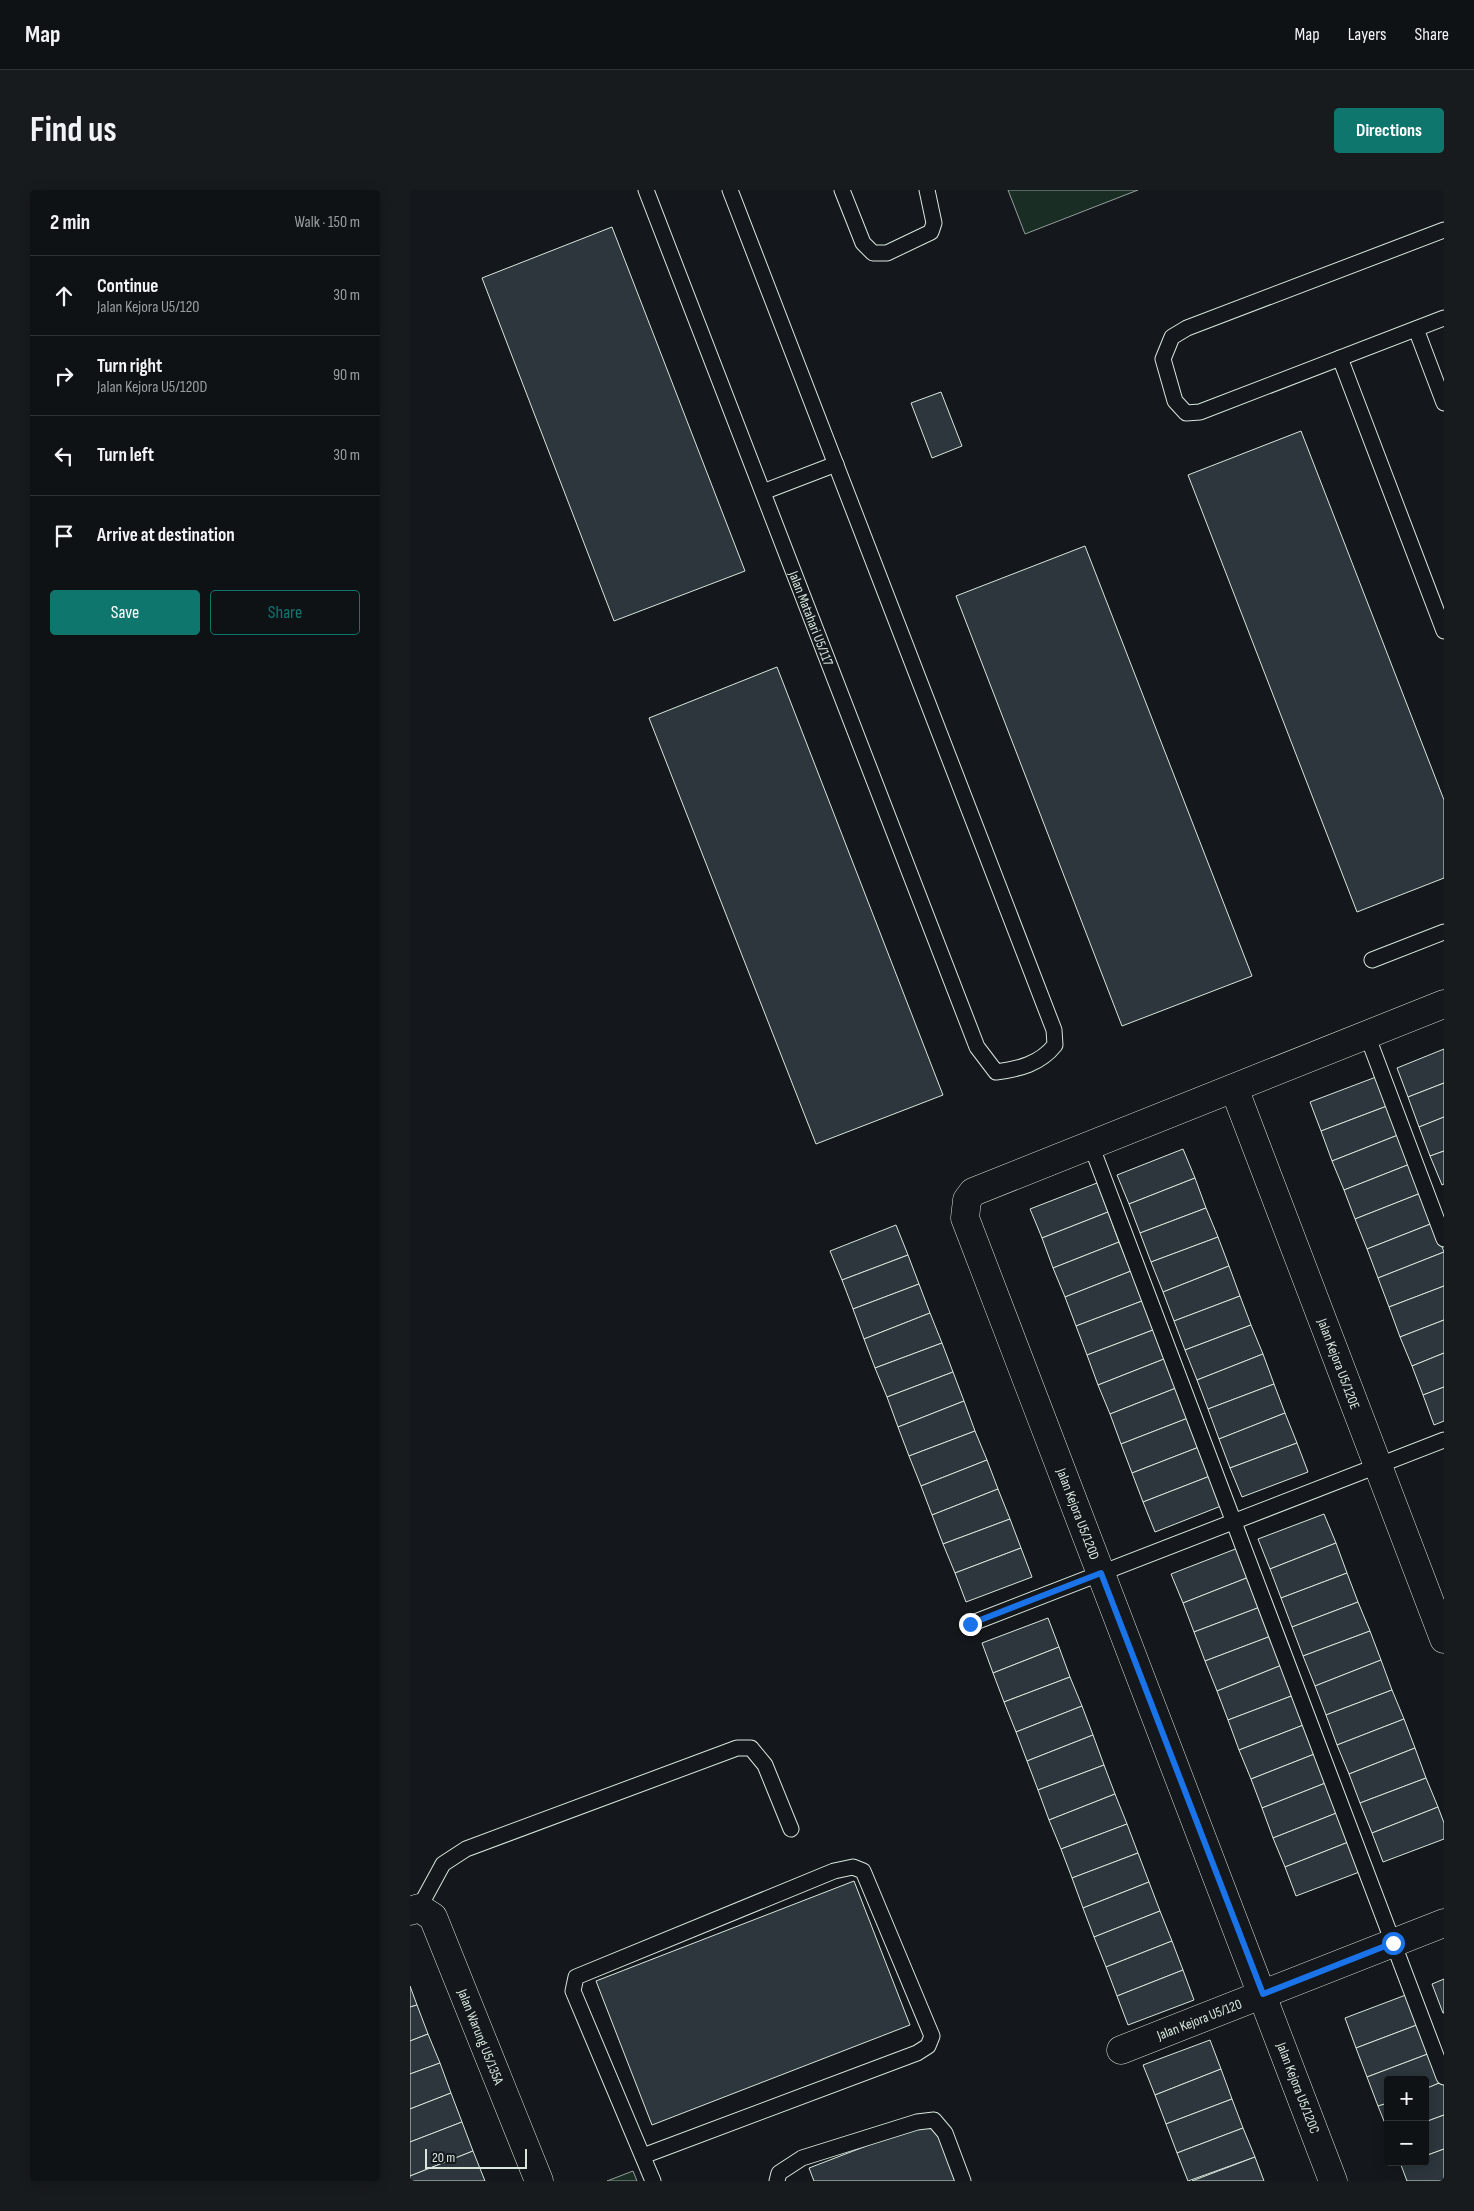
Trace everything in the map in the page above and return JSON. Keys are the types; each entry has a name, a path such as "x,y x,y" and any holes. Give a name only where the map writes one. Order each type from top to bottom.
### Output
{"street":[{"path":"1091,1145 1444,1004"},
{"name":"Jalan Kejora U5/120E","path":"1234,1088 1444,1639"},
{"name":"Jalan Kejora U5/120D","path":"1091,1145 973,1192 967,1200 965,1218 1263,1994"},
{"name":"Jalan Warung U5/135A","path":"414,1910 433,1917 538,2181"},
{"name":"Jalan Kejora U5/120","path":"1121,2050 1444,1923"},
{"name":"Jalan Kejora U5/120C","path":"1263,1994 1334,2181"}],"lane":[{"name":"Jalan Matahari U5/117","path":"646,190 977,1047 996,1072 1020,1069 1047,1055 1055,1045 1054,1030 836,464"},
{"path":"730,190 836,464 762,492"},
{"path":"842,190 863,243 873,253 886,253 931,232 934,223 926,190"},
{"path":"1444,230 1187,328 1172,336 1163,359 1174,401 1186,413 1200,412 1444,318"},
{"path":"1416,329 1444,403"},
{"path":"1340,358 1444,631"},
{"path":"1372,960 1444,932"},
{"path":"1367,1035 1444,1239"},
{"path":"1091,1145 1444,2077"},
{"path":"970,1624 1444,1440"},
{"path":"414,1910 443,1864 466,1849 737,1748 751,1748 765,1766 791,1829"},
{"path":"643,2156 917,2053 928,2046 932,2036 863,1871 853,1867 834,1871 576,1977 572,1991 653,2181"},
{"path":"777,2181 779,2173 802,2158 917,2122 934,2120 945,2133 962,2181"}],"green space":[{"path":"1008,190 1138,190 1025,234"},
{"path":"633,2171 637,2181 607,2181"}],"building":[{"path":"612,227 745,571 614,621 482,278"},
{"path":"941,392 962,446 932,458 911,403"},
{"path":"1301,431 1444,800 1444,878 1357,912 1188,475"},
{"path":"1085,546 1252,976 1122,1026 956,596"},
{"path":"777,667 943,1095 816,1144 649,718"},
{"path":"1444,1049 1444,1083 1408,1097 1397,1068"},
{"path":"1376,1077 1387,1106 1321,1131 1310,1102"},
{"path":"1444,1083 1444,1117 1419,1127 1408,1097"},
{"path":"1387,1106 1398,1135 1332,1161 1321,1131"},
{"path":"1444,1117 1444,1151 1430,1156 1419,1127"},
{"path":"1398,1135 1410,1164 1344,1190 1332,1161"},
{"path":"1183,1149 1195,1178 1129,1204 1117,1175"},
{"path":"1444,1151 1444,1184 1442,1185 1430,1156"},
{"path":"1410,1164 1421,1193 1355,1219 1344,1190"},
{"path":"1195,1178 1206,1208 1140,1233 1129,1204"},
{"path":"1097,1183 1108,1212 1042,1238 1030,1209"},
{"path":"1421,1193 1433,1223 1367,1249 1355,1219"},
{"path":"1206,1208 1218,1237 1151,1262 1140,1233"},
{"path":"1108,1212 1119,1242 1053,1268 1042,1238"},
{"path":"1433,1223 1444,1252 1378,1278 1367,1249"},
{"path":"896,1225 908,1255 842,1280 830,1251"},
{"path":"1218,1237 1229,1266 1163,1292 1151,1262"},
{"path":"1119,1242 1131,1271 1065,1297 1053,1268"},
{"path":"1444,1252 1444,1286 1389,1307 1378,1278"},
{"path":"908,1255 919,1284 853,1309 842,1280"},
{"path":"1229,1266 1240,1296 1174,1321 1163,1292"},
{"path":"1131,1271 1142,1301 1076,1326 1065,1297"},
{"path":"919,1284 930,1313 864,1339 853,1309"},
{"path":"1444,1286 1444,1320 1400,1337 1389,1307"},
{"path":"1240,1296 1251,1325 1185,1350 1174,1321"},
{"path":"1142,1301 1153,1330 1087,1355 1076,1326"},
{"path":"930,1313 942,1343 875,1368 864,1339"},
{"path":"1444,1320 1444,1353 1412,1366 1400,1337"},
{"path":"1251,1325 1263,1354 1197,1380 1185,1350"},
{"path":"1153,1330 1164,1359 1098,1385 1087,1355"},
{"path":"942,1343 953,1372 887,1397 875,1368"},
{"path":"1444,1353 1444,1387 1423,1395 1412,1366"},
{"path":"1263,1354 1274,1384 1208,1409 1197,1380"},
{"path":"1164,1359 1176,1388 1110,1414 1098,1385"},
{"path":"953,1372 964,1401 898,1427 887,1397"},
{"path":"1274,1384 1285,1413 1219,1439 1208,1409"},
{"path":"1444,1387 1444,1421 1434,1425 1423,1395"},
{"path":"1176,1388 1188,1418 1121,1444 1110,1414"},
{"path":"964,1401 975,1431 909,1456 898,1427"},
{"path":"1285,1413 1297,1443 1230,1468 1219,1439"},
{"path":"1188,1418 1199,1447 1132,1473 1121,1444"},
{"path":"975,1431 987,1460 921,1486 909,1456"},
{"path":"1297,1443 1308,1472 1242,1497 1230,1468"},
{"path":"1199,1447 1210,1476 1143,1502 1132,1473"},
{"path":"987,1460 998,1489 932,1515 921,1486"},
{"path":"1210,1476 1221,1506 1155,1532 1143,1502"},
{"path":"998,1489 1010,1519 943,1544 932,1515"},
{"path":"1324,1514 1336,1543 1270,1569 1258,1539"},
{"path":"1010,1519 1021,1548 955,1573 943,1544"},
{"path":"1336,1543 1347,1573 1281,1598 1270,1569"},
{"path":"1021,1548 1032,1577 966,1602 955,1573"},
{"path":"1238,1548 1249,1577 1183,1603 1171,1574"},
{"path":"1347,1573 1358,1602 1292,1627 1281,1598"},
{"path":"1249,1577 1260,1607 1194,1632 1183,1603"},
{"path":"1358,1602 1370,1631 1303,1656 1292,1627"},
{"path":"1260,1607 1271,1636 1205,1661 1194,1632"},
{"path":"1048,1618 1059,1647 993,1673 982,1643"},
{"path":"1370,1631 1381,1660 1315,1686 1303,1656"},
{"path":"1271,1636 1282,1665 1217,1691 1205,1661"},
{"path":"1059,1647 1070,1677 1004,1702 993,1673"},
{"path":"1381,1660 1392,1690 1326,1715 1315,1686"},
{"path":"1282,1665 1294,1695 1228,1720 1217,1691"},
{"path":"1070,1677 1082,1706 1016,1732 1004,1702"},
{"path":"1392,1690 1404,1719 1337,1745 1326,1715"},
{"path":"1294,1695 1306,1724 1239,1750 1228,1720"},
{"path":"1082,1706 1093,1735 1027,1761 1016,1732"},
{"path":"1404,1719 1415,1748 1349,1774 1337,1745"},
{"path":"1306,1724 1317,1753 1251,1779 1239,1750"},
{"path":"1093,1735 1104,1765 1038,1790 1027,1761"},
{"path":"1415,1748 1426,1778 1360,1803 1349,1774"},
{"path":"1317,1753 1328,1782 1262,1808 1251,1779"},
{"path":"1104,1765 1115,1794 1049,1820 1038,1790"},
{"path":"1426,1778 1438,1807 1372,1833 1360,1803"},
{"path":"1328,1782 1339,1812 1273,1838 1262,1808"},
{"path":"1115,1794 1127,1824 1061,1849 1049,1820"},
{"path":"1438,1807 1444,1823 1444,1839 1383,1862 1372,1833"},
{"path":"1339,1812 1351,1841 1285,1867 1273,1838"},
{"path":"1127,1824 1138,1853 1072,1878 1061,1849"},
{"path":"1351,1841 1362,1871 1296,1896 1285,1867"},
{"path":"1138,1853 1149,1882 1083,1908 1072,1878"},
{"path":"854,1881 910,2025 652,2125 596,1981"},
{"path":"1149,1882 1160,1911 1094,1937 1083,1908"},
{"path":"1160,1911 1172,1941 1106,1967 1094,1937"},
{"path":"1172,1941 1183,1970 1117,1996 1106,1967"},
{"path":"1183,1970 1194,2000 1128,2025 1117,1996"},
{"path":"1444,1979 1444,2013 1443,2013 1432,1984"},
{"path":"410,1986 417,2005 410,2007"},
{"path":"1411,1993 1422,2023 1356,2048 1345,2018"},
{"path":"417,2005 428,2034 410,2041 410,2007"},
{"path":"1422,2023 1433,2052 1367,2077 1356,2048"},
{"path":"428,2034 440,2063 410,2074 410,2041"},
{"path":"1210,2040 1221,2069 1155,2095 1143,2065"},
{"path":"1433,2052 1444,2081 1429,2087 1429,2076 1384,2076 1384,2104 1378,2106 1367,2077"},
{"path":"440,2063 451,2093 410,2109 410,2074"},
{"path":"1221,2069 1232,2099 1166,2124 1155,2095"},
{"path":"1444,2081 1444,2115 1429,2121 1429,2087"},
{"path":"451,2093 462,2122 410,2142 410,2109"},
{"path":"1232,2099 1243,2128 1177,2153 1166,2124"},
{"path":"1384,2104 1384,2121 1378,2106"},
{"path":"1444,2115 1444,2149 1429,2155 1429,2121"},
{"path":"934,2120 957,2181 814,2181 809,2168"},
{"path":"462,2122 473,2151 410,2176 410,2142"},
{"path":"1243,2128 1255,2157 1188,2181 1177,2153"},
{"path":"1444,2149 1444,2181 1407,2181 1401,2166 1429,2166 1429,2155"},
{"path":"473,2151 485,2181 410,2181 410,2176"},
{"path":"1255,2157 1264,2181 1192,2181"}],"route":[{"path":"970,1624 1101,1573 1263,1994 1393,1943"}]}
